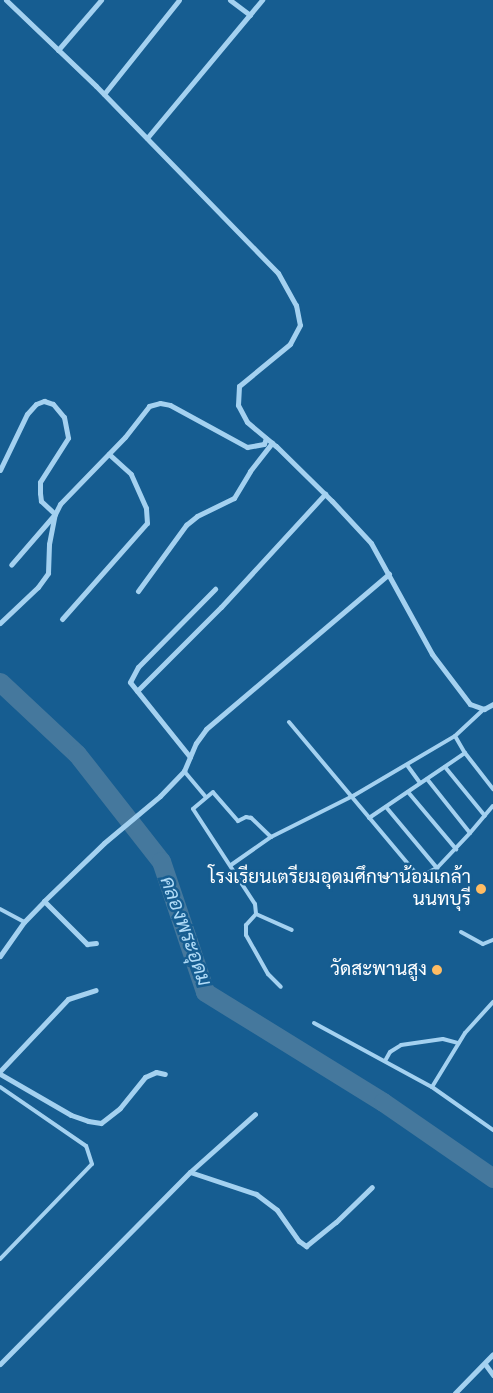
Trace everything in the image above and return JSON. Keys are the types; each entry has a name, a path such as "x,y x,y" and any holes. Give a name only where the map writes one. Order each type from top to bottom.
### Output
{"street":[{"path":"6,0 104,94 278,273 296,305 300,325 290,344 239,386 238,406 247,422 272,443 325,494 371,543 432,654 470,704 484,709 493,704"},
{"path":"58,50 101,0"},
{"path":"104,94 179,0"},
{"path":"230,0 250,14"},
{"path":"147,138 262,0"},
{"path":"0,470 27,414 36,404 44,401 53,404 64,417 68,438 40,482 41,501 55,514"},
{"path":"11,565 55,514 70,492 84,481 149,406 153,404 170,405 247,447 264,444 266,438"},
{"path":"138,591 186,524 197,516 234,498 250,471 272,443"},
{"path":"62,619 147,523 146,508 131,474 109,454"},
{"path":"137,691 221,607 325,494"},
{"path":"0,623 38,587 48,573 49,544 55,514"},
{"path":"0,956 24,922 44,901 104,843 160,796 184,771 206,729 389,574"},
{"path":"190,757 130,682 130,678 216,589"},
{"path":"44,901 87,944 96,944"},
{"path":"96,990 68,999 0,1073 71,1115 88,1121 100,1122 120,1108 145,1077 156,1072 165,1074"},
{"path":"0,1364 190,1172 255,1114"},
{"path":"190,1172 256,1194 277,1210 299,1241 306,1246 336,1222 372,1187"},
{"path":"455,1393 493,1354"},
{"path":"485,1364 493,1375"}],"lane":[{"path":"231,865 271,838 353,796 455,736 484,709"},
{"path":"289,722 353,796 416,876 425,876 437,868 456,850 493,806"},
{"path":"455,736 465,753 493,789"},
{"path":"369,818 465,753"},
{"path":"407,765 420,784"},
{"path":"444,767 485,816"},
{"path":"184,771 206,797"},
{"path":"427,779 470,833"},
{"path":"271,838 252,818 246,817 238,821 213,792 194,806 194,811 255,904 256,914 246,925 246,935 268,974 281,987"},
{"path":"408,792 456,850"},
{"path":"386,807 437,868"},
{"path":"0,909 24,922"},
{"path":"256,914 292,930"},
{"path":"461,932 482,944 493,940"},
{"path":"432,1086 458,1043 493,1002"},
{"path":"314,1022 432,1086 493,1130"},
{"path":"384,1061 390,1052 401,1046 443,1039 458,1043"},
{"path":"0,1087 86,1146 92,1164 0,1259"}],"waterway":[{"name":"คลองพระอุดม","path":"0,682 77,754 161,861 205,992 383,1102 493,1178"}],"place":[{"name":"โรงเรียนเตรียมอุดมศึกษาน้อมเกล้า นนทบุรี","path":"481,889"},
{"name":"วัดสะพานสูง","path":"437,970"}]}
